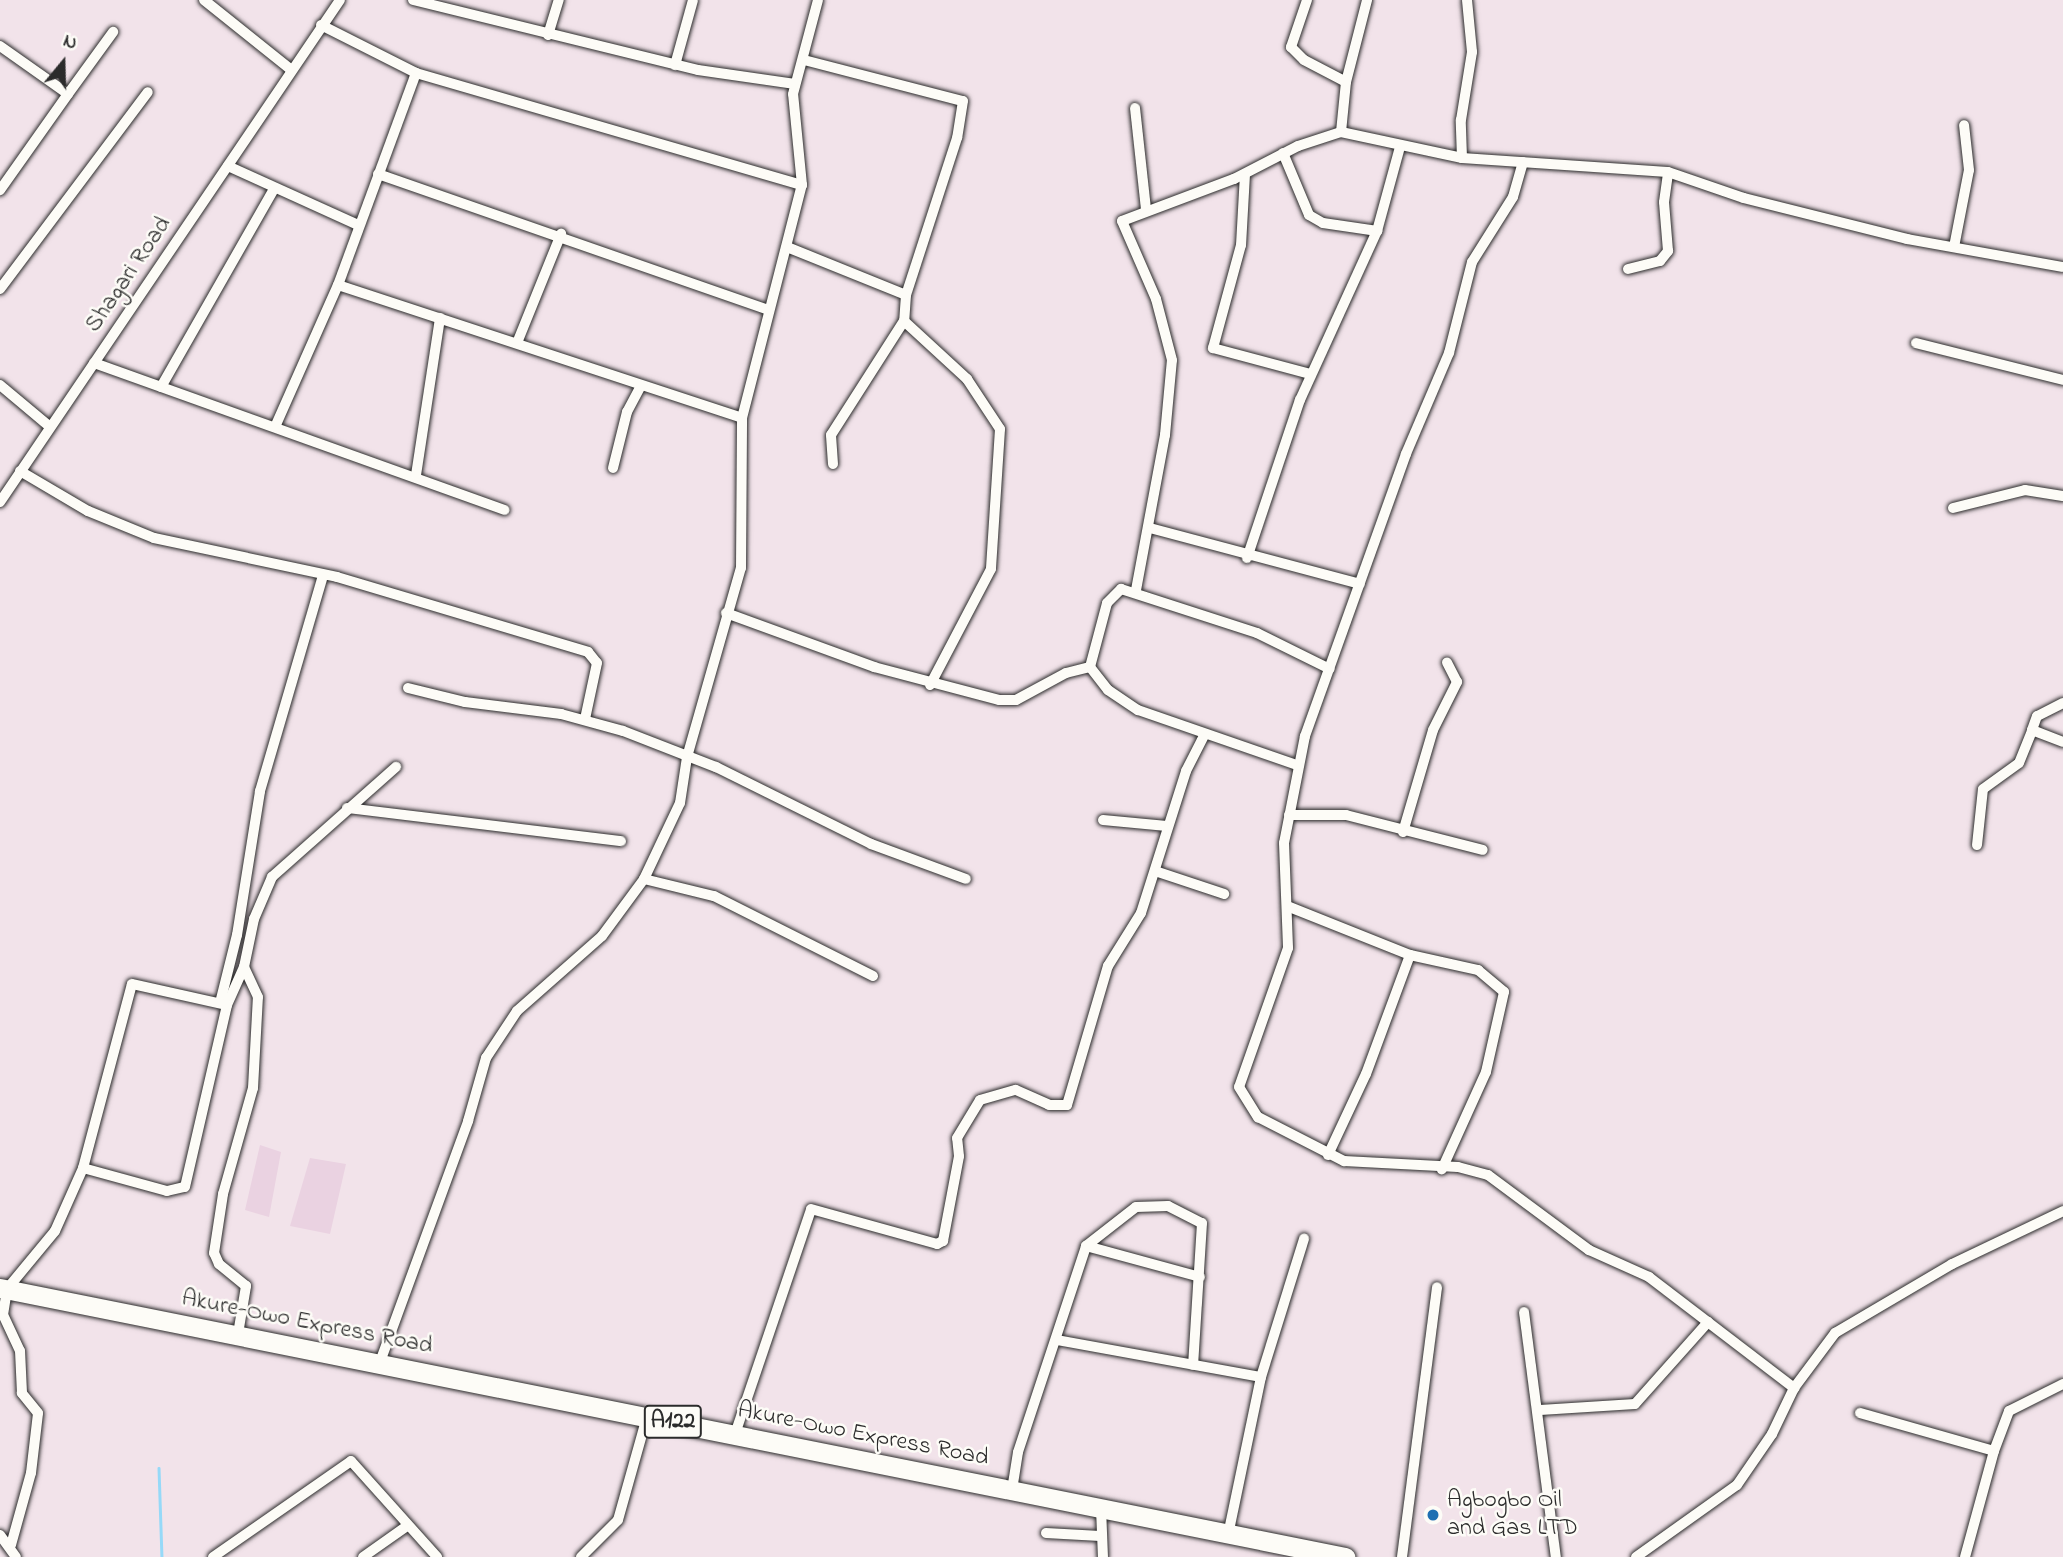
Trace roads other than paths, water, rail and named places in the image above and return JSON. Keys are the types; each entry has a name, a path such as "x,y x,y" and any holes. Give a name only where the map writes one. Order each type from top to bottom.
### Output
{"highway":[{"name":"Akure-Owo Express Road","path":"3,1288 1345,1557"}],"street":[{"path":"204,0 290,69"},
{"name":"Shagari Road","path":"0,502 49,426 228,166 290,69 340,0"},
{"path":"413,0 675,65 795,84"},
{"path":"548,35 559,0"},
{"path":"675,65 693,0"},
{"path":"380,1362 468,1121 486,1058 517,1011 602,936 644,879 680,803 687,757 741,568 742,418 802,184 792,108 795,84 804,60 818,0"},
{"path":"1307,0 1291,47 1304,60 1346,82"},
{"path":"1341,132 1346,82 1367,0"},
{"path":"1462,158 1461,120 1472,52 1467,0"},
{"path":"321,25 416,73 802,184"},
{"path":"0,190 113,32"},
{"path":"0,46 68,94"},
{"path":"804,60 963,101 957,138 906,295 904,321 831,435 833,464"},
{"path":"275,427 338,285 416,73"},
{"path":"0,289 148,92"},
{"path":"1135,108 1146,209"},
{"path":"1954,247 1969,170 1964,125"},
{"path":"1136,590 1150,527 1172,360 1156,299 1122,221 1146,209 1245,174 1283,153 1341,132 1400,147 1462,158 1668,172 1744,198 1954,247 2063,268"},
{"path":"1247,558 1310,374 1377,231 1400,147"},
{"path":"1283,153 1308,215 1323,223 1377,231"},
{"path":"1523,163 1513,197 1472,262 1449,353 1406,454 1297,765 1283,860 1287,948 1238,1087 1258,1117 1328,1155 1375,1166 1474,1169 1499,1181 1589,1250 1648,1277 1794,1388"},
{"path":"228,166 358,225"},
{"path":"1628,269 1660,261 1668,251 1664,202 1668,172"},
{"path":"378,174 561,234 769,310"},
{"path":"1245,174 1241,245 1213,348 1310,374"},
{"path":"161,387 274,189"},
{"path":"517,343 561,234"},
{"path":"787,247 906,295"},
{"path":"338,285 742,418"},
{"path":"416,475 440,318"},
{"path":"904,321 967,379 1000,429 1003,446 987,581 930,685"},
{"path":"1916,343 2063,380"},
{"path":"94,363 416,475 504,510"},
{"path":"0,385 49,426"},
{"path":"613,468 627,412 640,386"},
{"path":"20,471 64,499 130,530 323,575 588,652 597,663 585,719"},
{"path":"1953,508 2025,490 2063,496"},
{"path":"1150,527 1247,558 1360,584"},
{"path":"83,1168 167,1191 184,1187 237,935 260,791 323,575"},
{"path":"726,613 930,685 1016,700 1090,667 1112,593 1136,590 1257,633 1330,669"},
{"path":"1403,832 1433,730 1457,682 1447,662"},
{"path":"1090,667 1119,699 1204,736 1297,765"},
{"path":"408,688 585,719 687,757 872,844 966,879"},
{"path":"1977,845 1983,789 2019,762 2037,716 2063,703"},
{"path":"2032,730 2063,742"},
{"path":"735,1434 808,1213 816,1208 932,1244 943,1241 959,1156 957,1138 980,1100 1016,1090 1049,1105 1067,1105 1108,966 1141,912 1167,826 1204,736"},
{"path":"223,1004 244,967 266,886 347,808 396,767"},
{"path":"347,808 621,841"},
{"path":"1289,815 1346,815 1403,832 1483,850"},
{"path":"1103,820 1167,826"},
{"path":"1155,871 1224,894"},
{"path":"644,879 714,896 873,976"},
{"path":"1287,906 1410,955 1478,970 1504,992 1486,1072 1442,1169"},
{"path":"1328,1155 1381,1037 1410,955"},
{"path":"238,1334 246,1286 219,1264 214,1253 223,1194 253,1088 258,997 244,967"},
{"path":"11,1545 31,1474 38,1413 22,1394 20,1350 3,1315 3,1288 55,1231 83,1168 132,984 223,1004"},
{"path":"1013,1490 1018,1452 1086,1247 1136,1207 1168,1206 1202,1223 1193,1365"},
{"path":"1636,1557 1737,1485 1772,1434 1794,1388 1845,1324 1952,1264 2063,1211"},
{"path":"1228,1535 1261,1377 1304,1240"},
{"path":"1086,1247 1200,1277"},
{"path":"1402,1557 1437,1287"},
{"path":"1524,1312 1539,1410 1556,1557"},
{"path":"1539,1410 1635,1404 1708,1322"},
{"path":"1057,1340 1261,1377"},
{"path":"1965,1557 1994,1451 2009,1411 2063,1384"},
{"path":"1860,1413 1994,1451"},
{"path":"581,1557 618,1520 647,1417"},
{"path":"213,1557 347,1461 437,1557"},
{"path":"1101,1508 1100,1536 1103,1557"},
{"path":"363,1557 407,1525"},
{"path":"1046,1533 1100,1536"},
{"path":"0,1535 11,1545 16,1557"}],"waterway":[{"path":"159,1468 162,1557"}],"place":[{"name":"Agbogbo Oil and Gas LTD","path":"1433,1515"}]}
